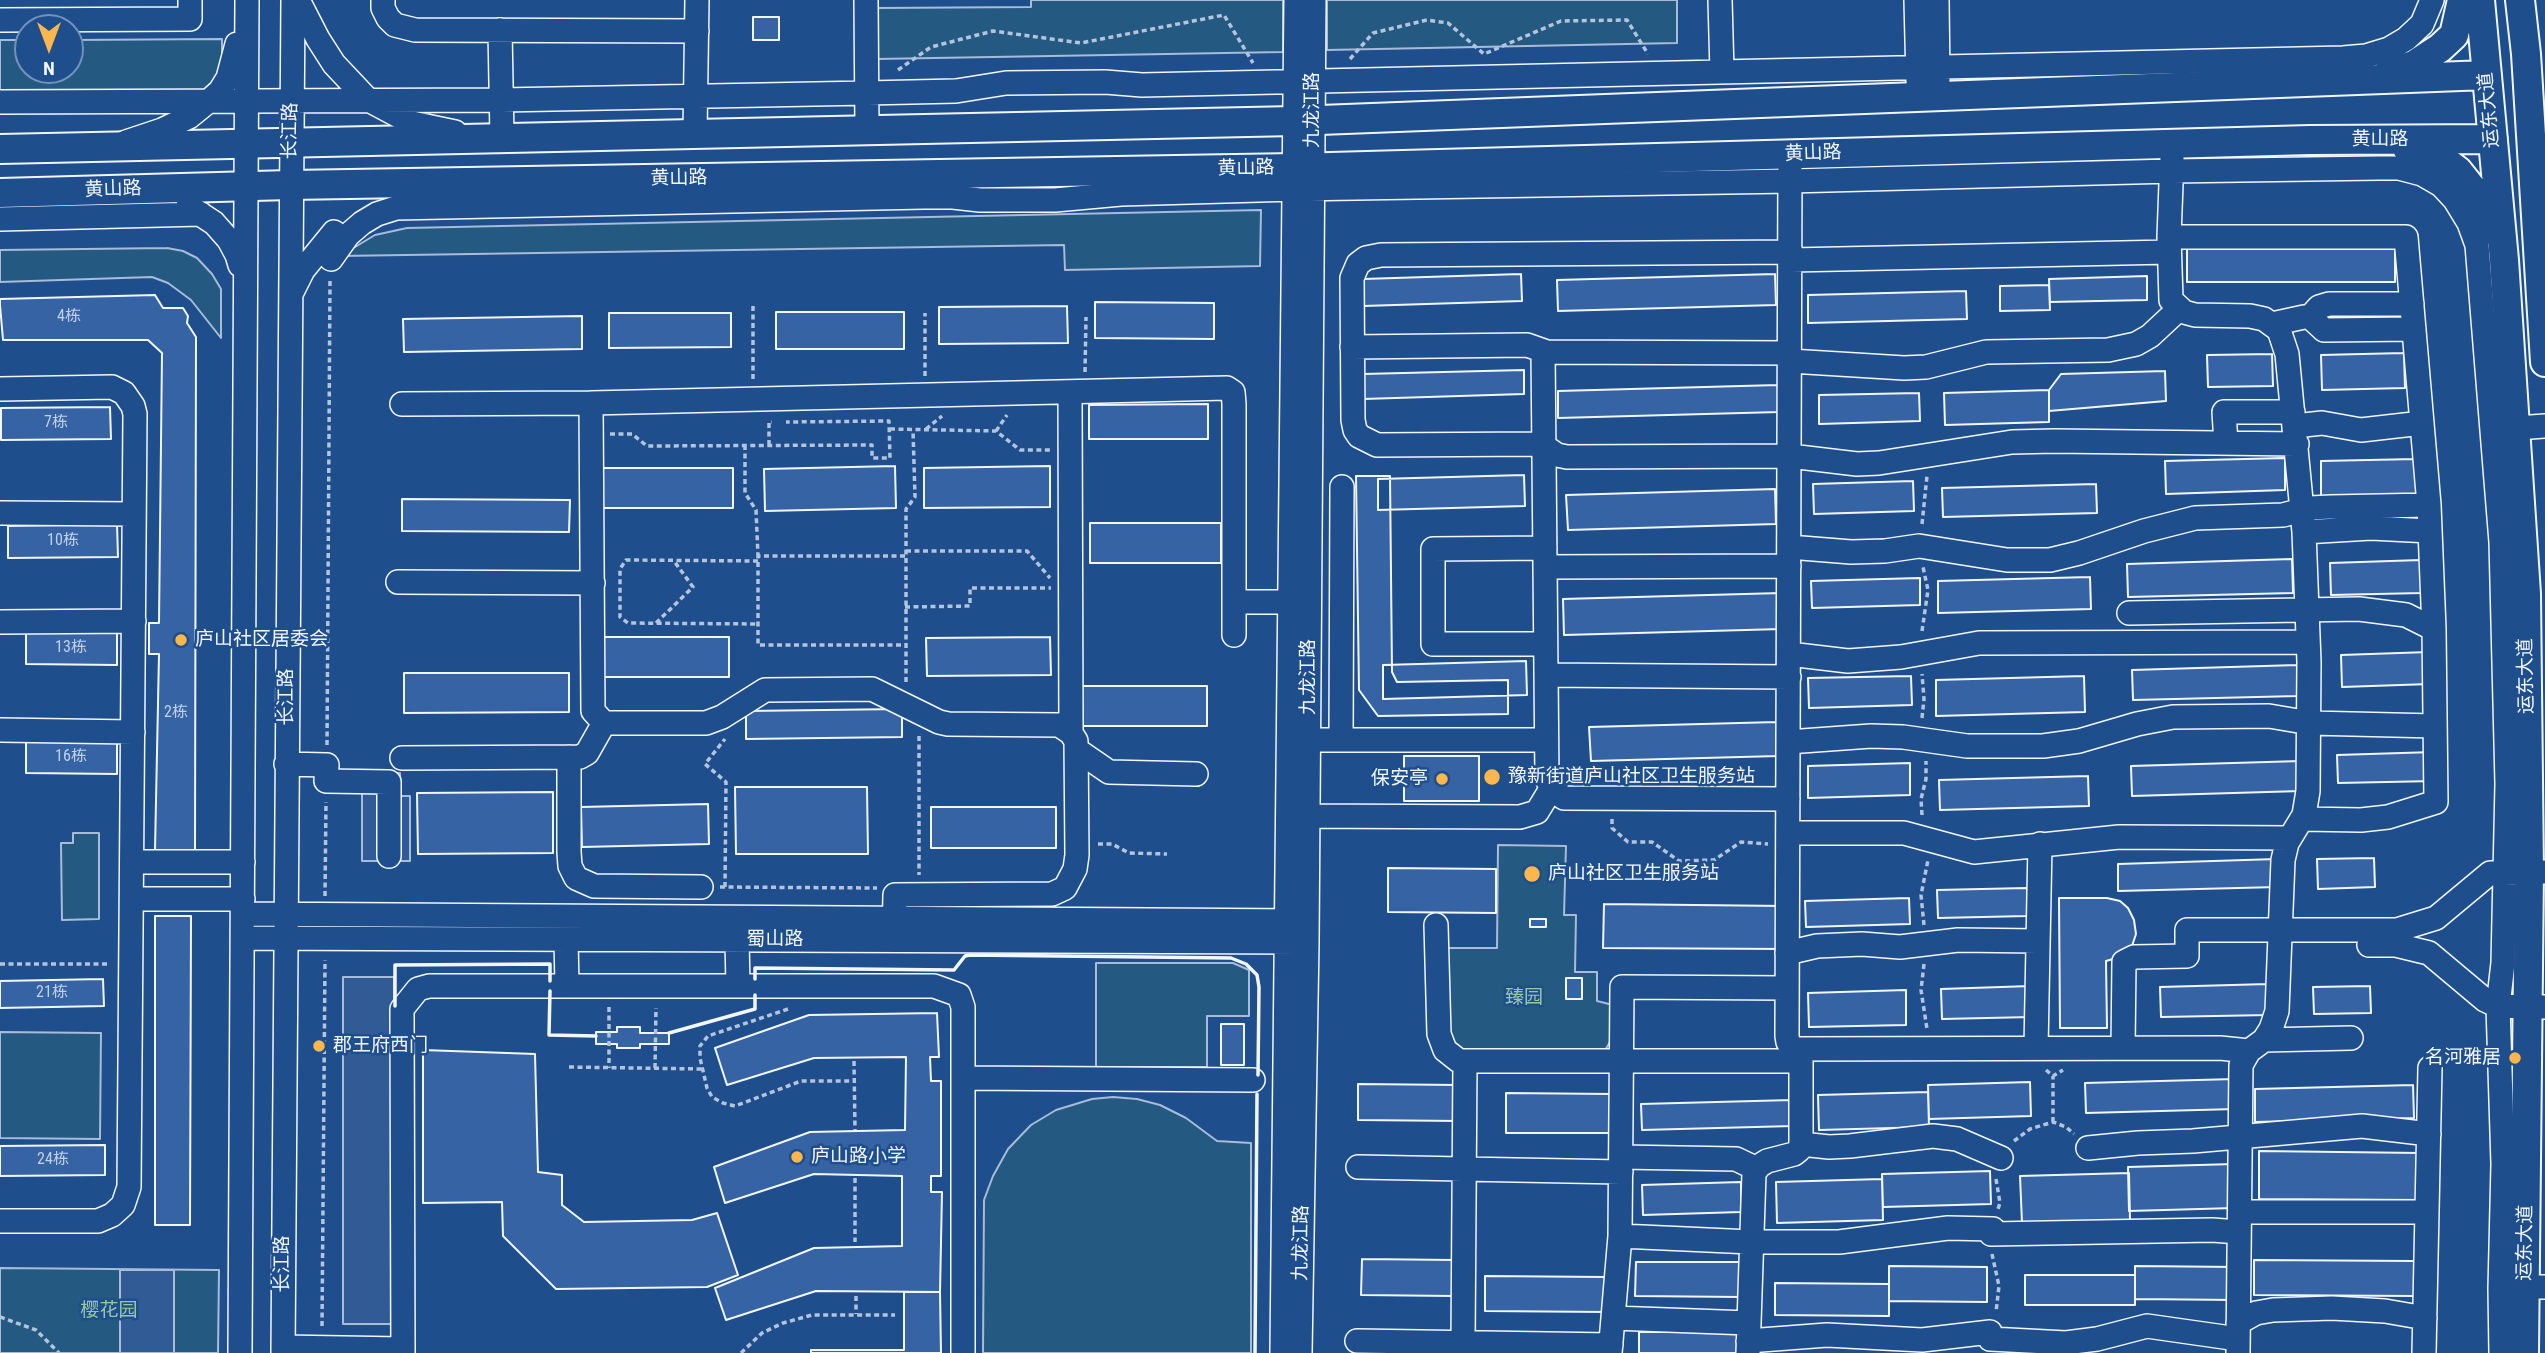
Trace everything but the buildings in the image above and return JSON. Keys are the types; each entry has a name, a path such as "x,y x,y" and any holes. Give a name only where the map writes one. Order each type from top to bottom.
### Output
{"main road":[{"path":"2359,82 2414,65 2440,48 2454,35 2462,0"},
{"name":"运东大道","path":"2480,0 2504,260 2526,594 2526,872 2536,1007 2536,1157 2535,1287 2524,1353"},
{"name":"运东大道","path":"2520,0 2535,53 2545,362"},
{"path":"0,149 1303,121 2487,75"},
{"name":"黄山路","path":"0,193 433,183 1303,179 2172,157 2310,140 2493,139"},
{"path":"2310,140 2416,149 2437,155 2458,171 2485,205 2504,260"}],"street":[{"path":"0,20 190,19 190,0"},
{"name":"长江路","path":"283,1350 293,0"},
{"path":"298,0 334,64 367,99 412,123 490,137 501,100 500,30"},
{"path":"383,0 383,8 388,18 395,25 405,28 697,31"},
{"path":"695,132 697,0"},
{"path":"866,0 867,129"},
{"name":"九龙江路","path":"1296,0 1312,81"},
{"name":"九龙江路","path":"1300,1353 1296,932 1303,121 1312,81 1314,0"},
{"path":"1720,0 1722,72"},
{"path":"1916,0 1928,68"},
{"path":"1928,98 1928,68 1937,0"},
{"path":"0,102 501,100 867,93 956,91 1006,83 1105,82 1142,85 2366,56 2389,49 2406,39 2422,24 2432,0"},
{"path":"114,146 162,130 188,117 220,91 228,78 247,4"},
{"path":"240,1353 247,4"},
{"path":"2238,1338 2241,1065 2272,1029 2277,1011 2283,860 2290,838 2302,818 2308,790 2308,611 2295,427 2284,340 2279,330 2264,319 2250,316 2194,315 2179,309 2171,300 2169,245 2172,157 2399,169 2422,174 2441,185 2455,200 2469,223 2477,245 2501,542 2507,784 2526,872 2503,963 2498,1006 2503,1164 2501,1353"},
{"path":"1748,1339 1753,1183 1756,1170 1767,1161 1794,1154 1800,1150 1801,1144 1796,1055 1787,1037 1790,168"},
{"path":"331,259 348,236 362,223 377,214 396,208 933,197 1055,200 1303,179"},
{"path":"289,298 303,270 352,212 382,197 433,183"},
{"path":"128,189 170,198 214,223 229,240 237,255 244,285"},
{"path":"0,219 201,214"},
{"path":"2302,818 2361,820 2388,817 2436,802 2430,505 2423,423 2406,237 1791,256 1381,255 1366,258 1353,271 1353,420 1359,436 1377,445 1544,445 1558,455 1567,457 1790,456 1857,464 1879,463 2012,442 2226,443 2322,423 2361,430 2423,423"},
{"path":"2310,317 2319,307 2329,304 2412,304"},
{"path":"1352,347 1527,345 1543,351 1790,357 1904,368 1926,367 1986,352 2108,350 2136,344 2150,336 2179,309"},
{"path":"2272,324 2310,317 2324,330 2414,330"},
{"path":"1543,351 1546,778 1551,789 1564,798 1788,799"},
{"path":"0,389 112,387 124,393 134,406 135,414 129,1187 122,1205 112,1215 98,1221 0,1221"},
{"path":"402,404 1227,388 1233,392 1234,635"},
{"path":"894,930 895,895 1052,894 1069,883 1076,862 1077,844 1070,450 1077,392"},
{"path":"591,402 593,711 604,723 706,723 722,717 765,690 872,688 948,724 1059,725 1074,742 1109,772 1196,774"},
{"path":"2226,443 2224,412 2295,427"},
{"path":"2516,428 2545,426"},
{"path":"1341,740 1342,487"},
{"path":"2303,522 2331,507 2430,505"},
{"path":"0,513 134,514"},
{"path":"1545,644 1433,644 1433,549 1545,558 1789,556 1885,551 1919,546 2007,560 2050,560 2194,518 2246,517 2430,531"},
{"path":"398,582 593,583"},
{"path":"1234,602 1299,602"},
{"path":"2129,613 2359,609 2406,615 2434,629"},
{"path":"0,622 134,621"},
{"path":"1546,675 1789,666 1901,656 1979,643 2308,642"},
{"path":"1788,742 1871,736 1903,737 1967,746 2043,746 2079,741 2137,723 2173,718 2269,716 2310,723 2435,726"},
{"path":"402,758 580,757 587,753 604,723"},
{"path":"0,730 134,732"},
{"path":"1298,740 1546,740"},
{"path":"569,757 569,852 570,866 576,878 594,886 701,887"},
{"path":"286,764 389,782 389,856"},
{"path":"1297,817 1520,817 1537,812 1551,789"},
{"path":"1788,839 1905,833 1973,852 2119,837 2290,838"},
{"path":"2036,1048 2040,844"},
{"path":"133,862 243,862"},
{"path":"2123,1048 2124,962 2134,957 2187,956 2187,937 2280,937 2397,930 2436,918 2490,873 2526,872"},
{"name":"蜀山路","path":"133,899 243,907 286,926"},
{"path":"1436,925 1439,1034 1445,1050 1465,1062 1622,1061 2036,1048 2220,1048 2351,1038"},
{"name":"蜀山路","path":"243,938 286,926 1296,932"},
{"name":"蜀山路","path":"325,926 566,939 737,940 894,930"},
{"name":"九龙江路","path":"1282,1353 1296,932"},
{"path":"2280,937 2396,945 2429,953 2484,1000 2498,1006 2536,1007"},
{"path":"566,939 567,986"},
{"path":"737,940 738,986"},
{"path":"1787,953 1817,946 1839,945 1900,947 1958,940 2038,942"},
{"path":"283,1350 322,1348 403,1351 402,1009 418,989 429,986 934,986 960,995 963,1007 963,1353"},
{"path":"1357,1341 1610,1349 1620,1236 1622,987 1787,988"},
{"path":"1463,1343 1465,1062"},
{"path":"2424,1353 2430,1068"},
{"path":"963,1078 1253,1080"},
{"path":"2088,1148 2362,1126 2429,1135"},
{"path":"1801,1144 1850,1146 1933,1136 1957,1139 2001,1158"},
{"path":"1358,1167 1465,1168 1736,1159 1756,1170"},
{"path":"1620,1236 1751,1242 1839,1242 1948,1228 1992,1231 2212,1230 2240,1222 2427,1212"},
{"path":"2238,1338 2256,1313 2273,1310 2332,1308 2385,1311 2425,1318"},
{"path":"1613,1318 1748,1339 1827,1335 1922,1340 1990,1335 2066,1343 2096,1339 2147,1326 2238,1338"}],"path":[{"path":"867,93 931,47 993,31 1081,43 1224,15 1265,82"},
{"path":"1312,81 1373,33 1427,20 1448,23 1485,54 1560,21 1626,20 1661,74"},
{"path":"322,1348 331,259"},
{"path":"753,306 753,399"},
{"path":"925,313 925,395"},
{"path":"1077,392 1086,317"},
{"path":"592,434 632,434 647,446 872,445 872,458 890,458 889,421 769,422 769,445"},
{"path":"889,429 996,431 1020,450 1070,450"},
{"path":"913,430 915,496 906,509 905,607 913,709 919,895"},
{"path":"745,445 745,493 757,510 758,645 906,645"},
{"path":"905,551 1027,551 1058,587 970,589 970,606 905,607"},
{"path":"758,624 628,623 620,617 620,569 626,560 905,556"},
{"path":"656,623 693,587 674,561"},
{"path":"722,717 728,735 705,764 726,782 725,887"},
{"path":"1612,798 1612,828 1628,842 1652,842 1679,861 1714,860 1741,842 1788,839"},
{"path":"1077,844 1112,844 1129,853 1167,854"},
{"path":"701,887 881,888"},
{"path":"0,964 132,964"},
{"path":"609,986 609,1068"},
{"path":"655,1068 656,986"},
{"path":"794,1007 708,1036 700,1046 707,1088 712,1097 723,1104 735,1106 801,1081 855,1081"},
{"path":"855,1061 855,1130"},
{"path":"569,1067 703,1069"},
{"path":"2053,1076 2053,1122"},
{"path":"855,1178 855,1242"},
{"path":"856,1296 856,1314"},
{"path":"741,1353 762,1332 812,1315 895,1315"},
{"path":"0,1317 36,1330 59,1353"}],"green space":[{"path":"1031,0 1283,0 1283,52 876,59 876,8 1031,7"},
{"path":"1327,0 1677,0 1677,43 1327,50"},
{"path":"222,39 222,66 206,95 0,98 0,40 14,40 14,84 84,84 84,40"},
{"path":"1261,210 1260,266 1065,270 1064,245 340,256 375,235 407,228"},
{"path":"167,248 183,251 197,258 221,289 221,338 191,300 168,283 152,277 0,282 0,250"},
{"path":"73,833 99,833 99,919 62,920 61,843 73,843"},
{"name":"臻园","path":"1498,845 1566,846 1564,915 1576,915 1575,972 1597,972 1597,1001 1613,1005 1614,1035 1604,1052 1465,1057 1447,1045 1445,948 1497,948"},
{"path":"1096,963 1233,963 1249,970 1249,1016 1207,1016 1207,1067 1096,1067"},
{"path":"0,1032 101,1033 100,1139 0,1138"},
{"path":"1113,1097 1160,1105 1186,1118 1217,1141 1251,1143 1251,1353 983,1353 984,1200 993,1176 1008,1149 1031,1125 1056,1110 1092,1099"},
{"name":"樱花园","path":"0,1268 219,1270 218,1353 0,1353"}],"shaded area":[{"path":"362,773 400,773 401,796 410,796 410,861 362,861"},
{"path":"343,977 394,977 394,1324 343,1324"},
{"path":"120,1270 174,1270 174,1353 120,1353"}],"wall":[{"path":"755,979 755,968 954,970 965,956 970,955 1231,958 1246,964 1257,975 1258,1075"},
{"path":"395,1006 395,965 550,964 550,981"},
{"path":"550,991 549,1035 596,1036"},
{"path":"669,1033 755,1009 755,995"},
{"path":"1255,1353 1257,1094"}],"place":[{"name":"庐山社区居委会","path":"181,640"},
{"name":"豫新街道庐山社区卫生服务站","path":"1492,777"},
{"name":"保安亭","path":"1442,779"},
{"name":"庐山社区卫生服务站","path":"1532,874"},
{"name":"郡王府西门","path":"319,1046"},
{"name":"名河雅居","path":"2515,1058"},
{"name":"庐山路小学","path":"797,1157"}]}
